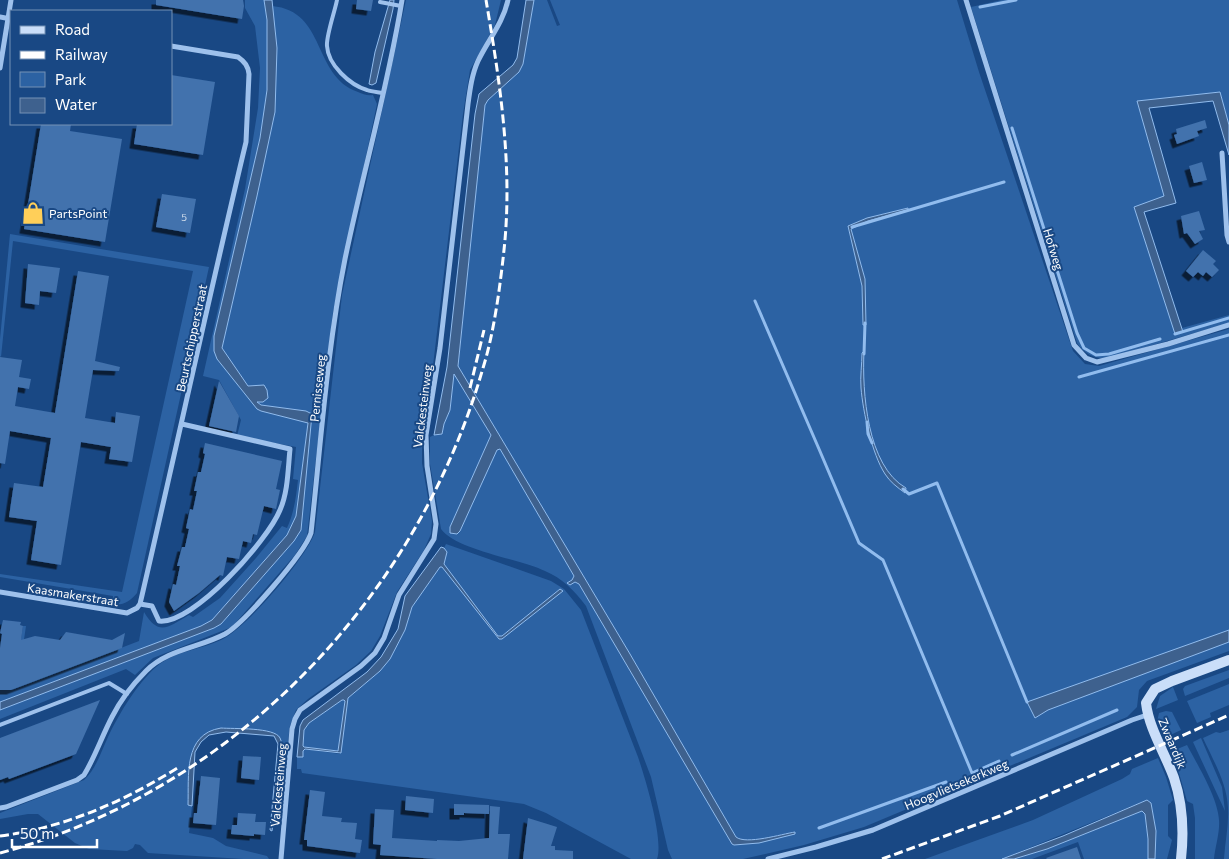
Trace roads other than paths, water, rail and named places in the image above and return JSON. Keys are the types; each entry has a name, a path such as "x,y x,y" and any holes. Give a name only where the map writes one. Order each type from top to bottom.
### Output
{"street":[{"name":"Valckesteinweg","path":"281,859 292,729 298,714 304,707 361,666 375,653 384,638 399,595 434,538 436,524 427,466 426,436 440,348 469,97 478,62 503,17 508,0"},
{"name":"Hofweg","path":"966,0 1074,345 1086,358 1097,362 1168,344 1229,325"},
{"name":"Pernisseweg","path":"127,694 146,671 159,660 173,653 217,638 236,626 286,570 308,542 311,533 334,322 345,258 383,93 400,3"},
{"path":"0,17 10,19 0,68"},
{"name":"Beurtschipperstraat","path":"140,604 182,424 206,308 246,142 249,74 244,62 238,57 172,46"},
{"path":"1222,152 1229,242"},
{"path":"140,604 152,606 159,620 165,621 172,620 201,602 242,564 273,522 283,501 290,449 182,424"},
{"name":"Kaasmakerstraat","path":"0,592 127,613 137,608 140,604"},
{"name":"Zwaardijk","path":"1181,859 1183,824 1180,796 1147,715 1146,702 1155,689 1176,679 1229,660"},
{"path":"0,808 77,780 84,775 113,715 127,694"},
{"name":"Hoogvlietsekerkweg","path":"768,859 873,830 1147,715"}],"lane":[{"path":"337,0 326,45 330,58 338,70 352,82 367,90 383,93"},
{"path":"380,2 400,3"},
{"path":"0,725 109,683 127,694"}],"water":[{"path":"264,0 272,0 277,48 275,112 222,348 248,386 264,385 268,398 263,402 257,402 261,405 306,411 312,414 301,530 294,541 221,624 0,710 0,702 201,626 212,620 287,535 296,516 308,423 257,409 217,359 214,351 214,336 260,138 267,90 267,20"},
{"path":"390,0 394,0 393,9 376,83 372,85 369,84 375,52"},
{"path":"526,0 534,0 523,64 519,72 485,105 458,366 630,654 736,837 748,840 795,832 795,834 759,843 732,844 579,584 575,582 570,585 567,583 574,576 500,449 497,450 460,531 457,534 450,533 450,527 491,435 454,374 450,410 442,434 434,435 447,367 475,114 479,94 513,65 517,58"},
{"path":"1220,92 1229,125 1229,155 1213,101 1149,108 1176,203 1144,212 1183,332 1175,334 1134,207 1164,196 1137,101"},
{"path":"908,208 908,210 868,221 851,229 865,279 866,325 863,325 862,286 848,226 867,218"},
{"path":"864,351 866,407 875,446 883,463 893,477 906,488 905,493 891,482 885,474 872,444 861,388 862,353"},
{"path":"441,547 447,552 444,564 498,636 502,636 560,589 563,591 502,639 499,639 442,567 440,567 412,607 405,630 390,659 380,671 348,698 341,753 305,749 303,757 297,757 300,726 303,720 367,672 381,657 398,629 405,596","holes":["344,700 338,751 304,747 304,730 309,723"]},
{"path":"1229,630 1229,642 1048,710 1035,718 1027,702"},
{"path":"221,728 262,730 277,734 281,739 272,831 270,830 278,744 274,736 226,732 209,735 201,742 195,752 192,806 188,805 189,769 194,747 200,738 209,732"},
{"path":"1147,800 1151,803 1156,831 1155,859 1148,859 1145,814 1142,811 1047,849 1014,859 1002,859 1063,836"}],"waterway":[{"path":"980,7 1016,0"},
{"path":"1012,128 1077,333 1084,348 1096,355 1109,354 1160,339"},
{"path":"852,227 1004,182"},
{"path":"755,301 859,543 883,560 972,773 999,761"},
{"path":"1175,334 1229,318"},
{"path":"864,354 865,323"},
{"path":"1079,377 1229,335"},
{"path":"867,422 868,434 872,443"},
{"path":"903,489 909,494 937,483 1027,702"},
{"path":"1012,755 1117,710"},
{"path":"819,828 946,782"}],"railway":[{"path":"0,853 85,824 164,784 238,733 304,674 363,607 412,533 453,453 483,368 498,294 506,219 506,156 500,93 486,0"},
{"path":"470,388 484,330"},
{"path":"882,859 1000,816 1229,715"},
{"path":"0,836 47,827 71,820 116,802 179,767"}],"place":[{"name":"PartsPoint","path":"33,213"}]}
